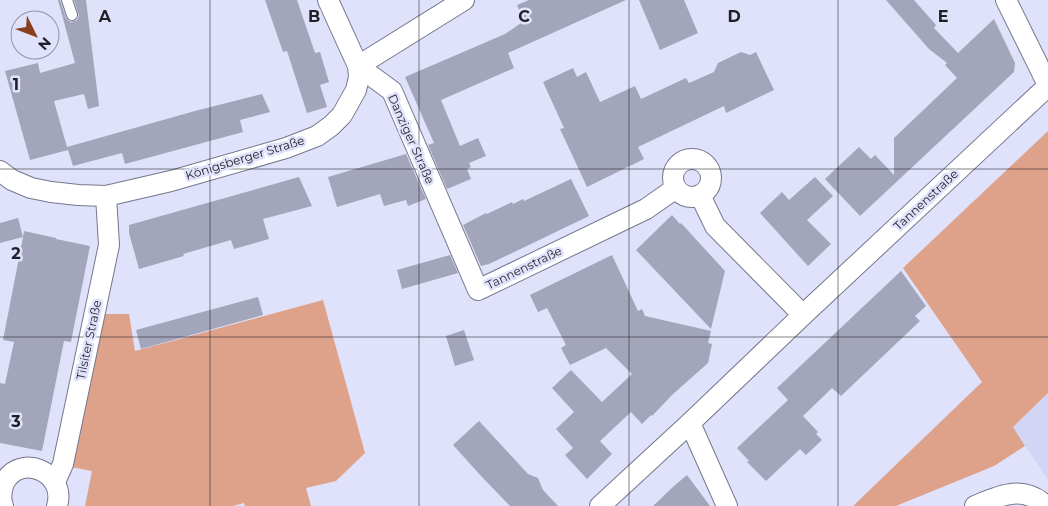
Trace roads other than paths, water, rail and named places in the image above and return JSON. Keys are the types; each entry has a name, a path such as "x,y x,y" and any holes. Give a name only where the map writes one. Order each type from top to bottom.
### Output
{"street":[{"name":"Danziger Straße","path":"328,0 358,66 392,91 478,290"},
{"path":"358,66 464,0"},
{"path":"1006,0 1048,85"},
{"name":"Königsberger Straße","path":"0,171 12,180 31,188 78,195 106,196 171,181 286,148 317,136 342,115 356,90 359,77 358,66"},
{"name":"Tannenstraße","path":"600,506 1048,85"},
{"path":"697,160 708,169 710,184 706,191 700,195 687,196 680,193 676,188 673,182 673,174 676,167 682,162 697,160"},
{"name":"Tannenstraße","path":"478,290 646,209 676,188"},
{"path":"700,195 715,226 804,315"},
{"name":"Tilsiter Straße","path":"57,506 59,493 55,482 63,464 109,245 106,196"},
{"path":"690,423 728,506"},
{"path":"1,495 6,479 15,472 26,468 37,469 47,474 55,482"},
{"path":"975,506 996,497 1011,493 1022,493 1046,506"}],"lane":[{"path":"67,0 72,15"}]}
